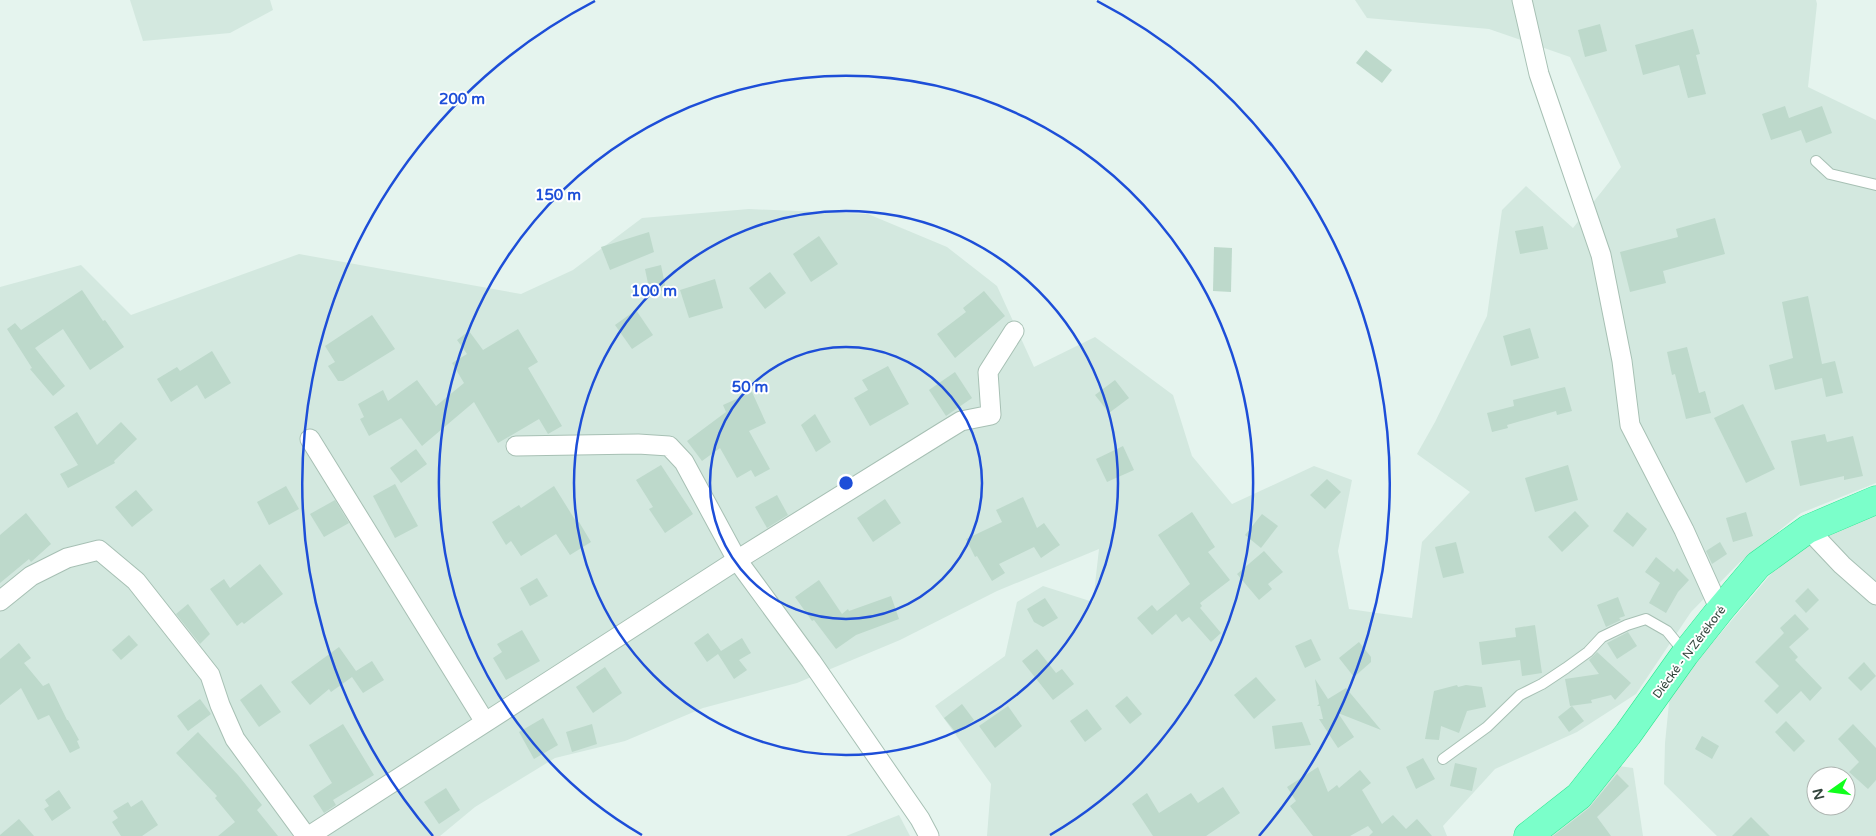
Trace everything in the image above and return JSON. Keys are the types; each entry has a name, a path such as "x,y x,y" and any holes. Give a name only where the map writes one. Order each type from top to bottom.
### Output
{"highway":[{"name":"Diécké - N'Zérékoré","path":"1528,836 1578,796 1628,734 1685,654 1758,565 1808,529 1876,500"}],"street":[{"path":"1522,0 1540,74 1601,255 1622,361 1630,425 1684,530 1720,610"},
{"path":"0,601 31,576 67,558 99,550 136,581 210,675 220,705 235,739 308,836 736,560 961,421 991,415 988,372 1014,331"},
{"path":"310,439 485,722"},
{"path":"516,446 638,444 669,446 684,462 736,560 811,661 930,836"},
{"path":"1808,529 1842,566 1876,594"}],"lane":[{"path":"1816,161 1830,174 1876,185"},
{"path":"1444,759 1487,727 1520,695 1542,684 1566,668 1588,652 1602,637 1627,625 1646,619 1667,631 1685,654"}],"shaded area":[{"path":"130,0 270,0 273,10 230,33 143,41"},
{"path":"1355,0 1816,0 1808,87 1876,120 1876,483 1801,513 1739,563 1691,612 1636,694 1577,732 1495,769 1443,826 1447,836 987,836 991,784 935,706 1005,656 1017,602 1043,586 1093,602 1099,549 997,591 900,640 797,683 703,708 625,741 555,758 475,807 440,836 0,836 0,287 81,265 131,315 299,254 521,294 573,270 642,218 749,209 868,214 947,247 997,286 1034,367 1095,337 1173,395 1192,456 1232,504 1314,466 1352,480 1338,551 1349,609 1412,618 1422,542 1470,492 1417,454 1435,422 1487,316 1502,210 1526,186 1573,228 1621,167 1570,57 1489,29 1367,18"},
{"path":"1876,512 1876,836 1717,836 1664,784 1665,743 1670,693 1787,555"},
{"path":"1612,765 1633,768 1643,836 1535,836"},
{"path":"899,815 910,836 846,836"}],"building":[{"path":"1600,24 1607,51 1585,57 1578,30"},
{"path":"1693,29 1700,54 1696,55 1706,94 1688,98 1679,65 1643,75 1635,45"},
{"path":"1366,50 1392,70 1382,83 1356,63"},
{"path":"1785,106 1789,118 1822,106 1832,133 1806,143 1801,130 1771,140 1762,114"},
{"path":"1715,218 1725,254 1663,271 1666,283 1630,292 1620,252 1678,237 1676,229"},
{"path":"1543,226 1548,249 1520,254 1515,231"},
{"path":"649,232 654,252 610,270 601,247"},
{"path":"819,236 838,264 811,282 793,254"},
{"path":"1214,247 1232,248 1231,292 1213,291"},
{"path":"661,265 666,290 650,293 645,269"},
{"path":"770,272 786,293 765,309 749,288"},
{"path":"715,279 723,308 689,318 680,290"},
{"path":"82,290 124,347 90,370 63,329 35,348 65,386 53,396 30,369 32,368 7,329 15,323 21,330"},
{"path":"984,291 1005,316 955,358 937,334 966,312 963,308"},
{"path":"1808,296 1822,364 1835,361 1843,393 1826,397 1822,378 1775,390 1769,365 1793,358 1782,302"},
{"path":"636,310 653,335 632,349 615,325"},
{"path":"372,315 395,349 343,381 338,381 328,366 335,362 325,346"},
{"path":"1530,328 1539,358 1511,366 1503,336"},
{"path":"518,329 538,362 528,368 562,426 548,434 539,419 498,443 474,402 422,446 401,418 369,436 360,419 364,417 358,404 383,390 388,401 417,380 436,406 464,383 452,363 467,354 457,340 469,331 483,350"},
{"path":"1687,347 1699,393 1705,391 1711,413 1686,419 1675,374 1672,375 1667,352"},
{"path":"212,351 231,383 205,399 197,385 171,402 157,379 177,367 180,371"},
{"path":"888,366 909,404 870,426 854,398 868,390 862,380"},
{"path":"955,372 972,398 946,416 929,390"},
{"path":"1115,380 1129,398 1109,413 1095,395"},
{"path":"1565,387 1572,411 1557,415 1556,411 1507,425 1508,428 1492,432 1487,413 1514,406 1513,400"},
{"path":"752,392 766,423 749,431 770,469 755,477 751,470 737,478 720,448 702,461 687,441 726,412 723,405"},
{"path":"1743,404 1775,469 1746,483 1714,418"},
{"path":"77,412 97,445 121,422 137,439 114,461 115,463 68,488 60,474 78,465 54,427"},
{"path":"815,414 831,442 816,452 801,425"},
{"path":"1825,434 1827,442 1853,436 1863,476 1844,480 1844,476 1800,486 1791,441"},
{"path":"1123,446 1134,470 1107,482 1096,459"},
{"path":"416,449 427,464 401,483 390,468"},
{"path":"661,465 693,514 665,533 649,509 653,507 636,480"},
{"path":"1568,465 1578,500 1535,512 1525,478"},
{"path":"1327,479 1341,492 1325,509 1310,495"},
{"path":"395,484 418,526 395,538 373,496"},
{"path":"286,486 299,509 269,525 257,502"},
{"path":"554,486 591,542 570,555 556,534 521,556 511,541 506,545 492,522 519,505 521,508"},
{"path":"136,490 153,510 132,527 115,507"},
{"path":"777,495 788,515 767,528 755,507"},
{"path":"1023,497 1037,528 1044,523 1060,545 1041,558 1034,547 999,564 1005,573 992,581 977,556 975,557 966,539 1002,522 996,510"},
{"path":"885,499 901,523 873,542 857,518"},
{"path":"335,500 349,523 324,537 310,514"},
{"path":"1575,511 1589,526 1562,552 1548,537"},
{"path":"1192,512 1215,547 1208,552 1230,580 1200,603 1202,606 1200,608 1221,633 1211,642 1189,617 1182,622 1176,614 1152,635 1137,618 1152,605 1157,611 1190,584 1158,535"},
{"path":"1627,512 1647,529 1633,547 1613,531"},
{"path":"1746,512 1753,536 1733,542 1726,518"},
{"path":"26,513 51,544 31,562 29,559 0,583 0,535"},
{"path":"1262,514 1278,526 1261,548 1245,535"},
{"path":"1456,542 1464,573 1443,578 1435,547"},
{"path":"1720,542 1727,554 1712,564 1706,551"},
{"path":"1264,551 1283,572 1268,584 1272,589 1259,600 1237,574"},
{"path":"1656,557 1674,572 1677,568 1689,580 1678,592 1666,613 1649,603 1660,583 1645,572"},
{"path":"260,564 283,594 244,624 242,622 237,626 210,589 224,579 230,588"},
{"path":"537,578 548,596 530,606 520,588"},
{"path":"819,580 842,614 848,609 849,611 891,596 899,619 856,635 836,649 814,620 812,621 795,597"},
{"path":"1808,588 1819,600 1806,613 1795,601"},
{"path":"1618,597 1625,616 1606,627 1597,605"},
{"path":"1045,598 1058,618 1043,627 1034,622 1027,609"},
{"path":"188,604 210,634 200,644 176,614"},
{"path":"1795,614 1809,629 1789,647 1798,657 1795,660 1822,688 1810,701 1801,691 1777,714 1764,701 1779,686 1755,662 1784,633 1780,628"},
{"path":"1535,625 1542,673 1522,676 1520,660 1482,665 1479,642 1516,637 1515,628"},
{"path":"522,630 540,661 506,680 493,658 502,652 497,644"},
{"path":"1628,632 1637,646 1617,659 1607,643"},
{"path":"708,633 721,651 742,638 751,653 739,660 747,670 734,679 718,654 707,662 694,643"},
{"path":"129,635 138,645 121,660 112,650"},
{"path":"1311,639 1321,660 1305,668 1295,646"},
{"path":"1359,642 1371,657 1371,662 1354,677 1339,658"},
{"path":"19,643 31,658 24,663 43,686 49,683 79,740 77,741 80,748 70,753 49,715 38,720 21,688 0,705 0,659"},
{"path":"339,647 356,671 372,661 384,680 363,693 352,677 331,692 329,689 310,705 291,682"},
{"path":"1037,649 1056,673 1062,669 1074,684 1053,700 1022,661"},
{"path":"1597,652 1631,683 1615,700 1611,695 1591,700 1592,703 1570,706 1565,679 1599,674 1589,660"},
{"path":"1864,662 1876,676 1861,691 1848,678"},
{"path":"605,667 622,693 593,713 576,687"},
{"path":"1256,677 1276,700 1254,719 1234,695"},
{"path":"1315,679 1328,699 1346,688 1381,730 1338,713 1354,737 1338,748 1319,719 1323,719 1320,706 1317,706 1319,704"},
{"path":"261,684 281,712 259,727 240,700"},
{"path":"1457,685 1458,687 1466,685 1482,687 1486,707 1467,711 1459,733 1441,726 1439,740 1425,739 1434,691"},
{"path":"1127,696 1142,714 1130,724 1115,706"},
{"path":"200,699 211,714 188,731 177,716"},
{"path":"962,704 974,720 957,734 944,718"},
{"path":"1008,706 1022,726 995,748 979,726"},
{"path":"1572,706 1584,721 1569,732 1558,717"},
{"path":"1087,709 1102,729 1085,742 1070,721"},
{"path":"543,718 558,745 534,759 519,732"},
{"path":"1786,721 1805,741 1794,752 1775,732"},
{"path":"1302,722 1311,745 1275,749 1272,726"},
{"path":"343,724 374,775 333,800 336,805 324,813 313,796 332,783 309,745"},
{"path":"592,724 597,744 572,752 566,732"},
{"path":"1853,724 1876,748 1876,780 1868,789 1856,778 1855,766 1859,762 1838,739"},
{"path":"198,732 238,775 262,805 257,810 278,836 218,836 235,822 215,798 217,796 176,753"},
{"path":"1702,736 1719,746 1712,759 1695,749"},
{"path":"1423,758 1435,779 1416,789 1406,767"},
{"path":"1455,763 1477,768 1472,791 1450,786"},
{"path":"1318,767 1328,792 1337,785 1339,788 1360,770 1371,783 1362,790 1382,824 1393,815 1406,829 1417,819 1432,836 1369,836 1373,832 1368,826 1350,836 1313,836 1290,806 1296,801 1287,787"},
{"path":"1617,774 1629,786 1597,817 1611,836 1553,836 1589,808"},
{"path":"1223,787 1240,813 1206,836 1153,836 1132,804 1147,793 1159,813 1191,793 1198,803"},
{"path":"446,788 460,810 439,824 424,802"},
{"path":"59,790 71,808 52,821 44,809 49,806 45,800"},
{"path":"142,800 158,825 142,836 121,836 112,822 118,818 113,811 128,802 131,807"},
{"path":"1751,817 1770,836 1732,836"},
{"path":"19,819 34,836 0,836 0,835"}]}
